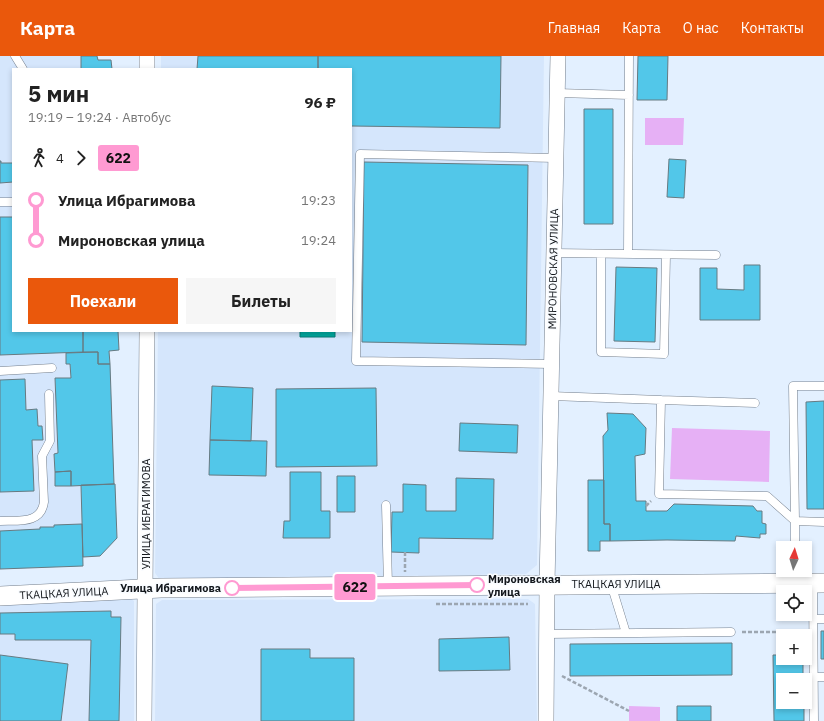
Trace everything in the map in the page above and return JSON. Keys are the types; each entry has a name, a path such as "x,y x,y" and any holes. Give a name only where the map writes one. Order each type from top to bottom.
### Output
{"street":[{"path":"147,56 147,68"},
{"name":"МИРОНОВСКАЯ УЛИЦА","path":"546,721 550,396 558,56"},
{"name":"УЛИЦА ИБРАГИМОВА","path":"144,721 147,332"},
{"name":"ТКАЦКАЯ УЛИЦА","path":"0,596 161,588 611,584 794,580 819,583"}],"lane":[{"path":"16,56 22,68"},
{"path":"628,254 629,56"},
{"path":"557,93 628,95"},
{"path":"551,364 356,361 360,154 555,158"},
{"path":"0,202 12,202"},
{"path":"554,253 716,255"},
{"path":"601,254 601,352 664,354 666,255"},
{"path":"0,371 52,368"},
{"path":"795,541 793,386 824,386"},
{"path":"0,521 28,520 38,516 44,507 42,456 50,441 48,394"},
{"path":"550,396 755,403"},
{"path":"661,400 659,494 767,496 795,521 824,522"},
{"path":"386,505 388,586"},
{"path":"814,721 813,632 819,583"},
{"path":"611,584 626,633"},
{"path":"814,619 824,619"},
{"path":"546,634 731,632"},
{"path":"813,677 824,677"}],"path":[{"path":"405,552 405,572"},
{"path":"731,632 813,632"},
{"path":"562,676 629,711"}],"shaded area":[{"path":"0,56 97,56 98,60 111,60 112,68 12,68 12,332 118,332 119,350 109,351 110,364 98,364 98,352 66,353 66,364 70,364 71,378 55,378 58,453 54,454 55,486 81,485 83,566 0,569"},
{"path":"161,56 544,56 537,565 526,574 160,580 155,573 158,332 352,332 352,68 161,68"},
{"path":"645,118 684,118 683,145 645,145"},
{"path":"300,332 335,332 335,337 300,337"},
{"path":"672,428 770,431 769,482 670,479"},
{"path":"130,598 134,601 134,721 0,721 0,604"},
{"path":"528,599 535,604 537,721 155,721 156,604 162,600"},
{"path":"629,706 660,707 660,721 629,721"}],"building":[{"path":"81,56 97,56 98,60 111,60 112,68 81,68"},
{"path":"198,56 318,56 318,68 197,68"},
{"path":"318,56 501,56 500,128 352,126 352,68 318,68"},
{"path":"638,56 668,56 667,100 637,100"},
{"path":"584,109 613,109 613,224 584,224"},
{"path":"669,159 686,160 684,198 667,197"},
{"path":"0,161 1,163 12,163 12,182 0,183"},
{"path":"364,162 528,165 526,345 362,342"},
{"path":"0,217 12,217 12,332 83,332 83,352 0,355"},
{"path":"744,265 760,265 760,320 700,320 700,268 717,268 717,289 744,290"},
{"path":"616,267 657,268 655,342 614,341"},
{"path":"83,332 118,332 119,350 109,351 110,364 98,364 98,352 83,352"},
{"path":"98,352 98,364 110,364 114,484 71,486 71,471 55,472 54,454 58,453 55,378 71,378 70,364 66,364 66,353"},
{"path":"25,379 26,410 37,409 38,426 42,426 43,440 32,440 34,491 0,492 0,380"},
{"path":"212,386 253,388 251,441 210,440"},
{"path":"376,388 377,466 276,467 276,389"},
{"path":"824,401 824,509 807,509 806,402"},
{"path":"607,413 633,414 646,428 645,454 635,456 636,501 646,501 646,511 667,511 674,504 753,506 757,511 762,511 762,523 766,524 766,534 760,534 760,538 736,536 735,541 610,541 610,524 604,524 603,436 608,430"},
{"path":"460,423 518,425 517,453 459,451"},
{"path":"210,440 267,441 266,476 209,475"},
{"path":"71,471 71,486 55,486 55,472"},
{"path":"290,472 321,472 321,511 330,511 330,538 283,538 284,521 290,521"},
{"path":"337,476 355,476 355,512 337,512"},
{"path":"456,478 494,479 493,539 419,538 419,553 391,552 392,512 403,512 403,484 426,485 426,511 456,511"},
{"path":"588,480 604,480 604,524 610,524 610,541 600,541 600,551 588,551"},
{"path":"115,484 117,538 100,556 83,557 81,485"},
{"path":"82,524 83,566 0,569 0,531 40,529 40,527 54,527 54,525"},
{"path":"111,611 111,617 121,617 119,721 89,721 91,640 15,640 15,634 0,634 0,613"},
{"path":"821,631 824,631 824,659 821,659"},
{"path":"509,637 510,670 439,671 439,639"},
{"path":"732,643 732,675 570,676 570,644"},
{"path":"261,649 310,649 310,658 354,658 354,721 261,721"},
{"path":"0,655 68,664 61,721 0,721"},
{"path":"773,655 776,655 776,665 803,665 803,673 776,673 776,709 804,709 804,721 774,721"},
{"path":"677,706 711,706 711,721 677,721"}],"bus line":[{"name":"622","path":"232,588 477,585"}],"place":[{"name":"Мироновская улица","path":"477,585"},
{"name":"Улица Ибрагимова","path":"232,588"}]}
